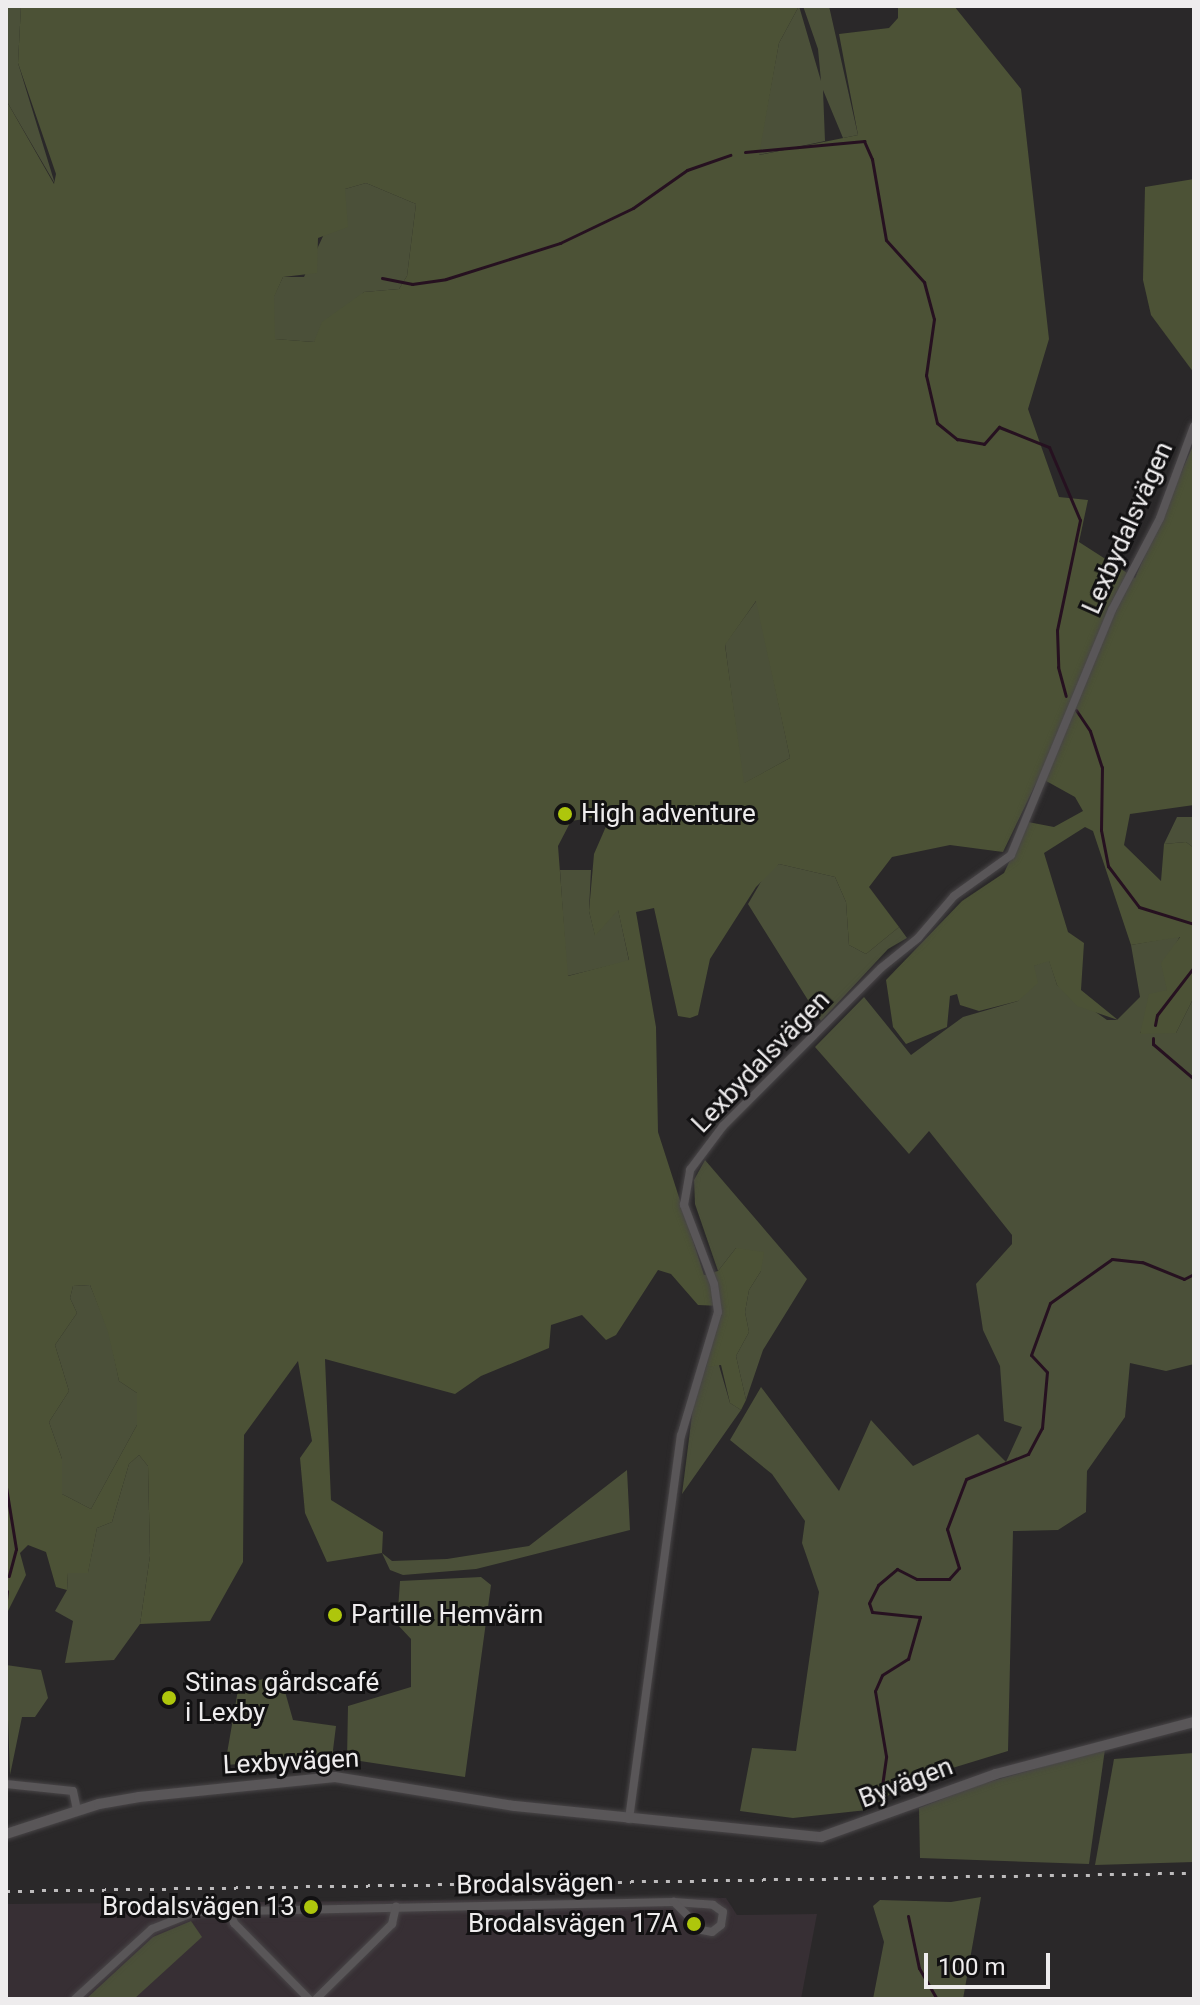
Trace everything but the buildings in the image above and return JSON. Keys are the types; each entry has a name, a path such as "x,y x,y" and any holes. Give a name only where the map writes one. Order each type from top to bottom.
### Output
{"street":[{"name":"Lexbydalsvägen","path":"629,1819 681,1436 718,1312 714,1284 686,1212 687,1179 704,1147 881,968 918,938 954,896 1011,855 1112,610 1160,518 1194,426"},
{"name":"Byvägen","path":"629,1819 821,1837 996,1774 1194,1722"},
{"name":"Lexbyvägen","path":"6,1834 77,1810 180,1791 335,1777 629,1819"},
{"path":"6,1784 73,1791 77,1810"},
{"name":"Brodalsvägen","path":"75,1999 152,1929 195,1912 674,1902 713,1905 723,1912 721,1925 712,1932 702,1930 674,1902"},
{"path":"316,1999 392,1924 396,1906"},
{"path":"229,1909 234,1923 309,1999"}],"shaded area":[{"path":"726,1898 737,1915 817,1914 801,1999 6,1999 6,1904"}],"green space":[{"path":"6,6 21,6 18,63 55,184 6,100"},
{"path":"21,6 799,6 779,43 759,155 858,135 839,34 889,28 898,18 898,6 954,6 1021,89 1049,339 1028,409 1059,497 1088,500 1079,542 1135,578 1194,443 1194,805 1130,814 1124,845 1161,881 1164,844 1186,842 1194,848 1194,997 1176,1033 1140,1034 1149,994 1167,990 1161,963 1180,937 1131,945 1093,831 1085,827 1044,853 1068,932 1084,943 1081,990 1118,1020 1077,1006 1057,985 1049,961 1034,966 1038,983 1018,1001 979,1011 960,1005 957,994 950,996 947,1027 906,1044 893,1027 886,980 962,901 1004,873 1028,822 1054,827 1083,811 1075,797 1039,777 1003,852 950,845 892,857 869,887 899,927 866,954 849,945 846,902 835,877 779,864 756,887 710,959 698,1015 690,1018 678,1016 654,908 636,912 656,1027 658,1132 704,1275 718,1271 736,1248 764,1252 761,1271 749,1290 745,1312 749,1332 736,1356 746,1400 741,1410 730,1403 721,1365 706,1367 721,1306 698,1305 671,1274 658,1270 616,1335 606,1340 582,1315 551,1325 549,1348 481,1376 455,1394 325,1359 331,1500 383,1532 382,1553 327,1562 305,1513 300,1458 312,1441 298,1361 244,1435 243,1562 210,1621 140,1624 150,1556 148,1466 139,1455 129,1464 112,1522 97,1528 88,1573 68,1573 67,1590 56,1587 46,1552 28,1545 20,1553 26,1575 6,1615 6,100 54,184 56,174 18,63","holes":["366,183 416,204 407,276 399,289 364,292 322,322 314,342 275,339 274,297 283,277 317,273 318,238 348,227 345,189","756,601 790,758 744,783 725,645","611,815 594,854 589,911 595,936 618,910 629,960 568,976 558,846 571,821","90,1285 108,1332 119,1381 137,1393 137,1425 91,1509 62,1494 62,1459 49,1422 69,1391 55,1345 77,1313 70,1298 73,1286"]},
{"path":"799,6 821,81 818,49 803,6 829,6 858,135 843,138 823,90 825,141 758,155 779,43"},
{"path":"1194,179 1194,373 1151,315 1143,280 1145,187"},
{"path":"366,183 416,204 407,276 399,289 364,292 314,342 274,339 274,296 283,277 304,277 345,189"},
{"path":"757,600 790,758 743,784 725,644"},
{"path":"1177,817 1194,817 1194,848 1186,842 1164,844"},
{"path":"779,864 835,877 846,902 849,945 866,954 899,927 907,938 888,949 821,1021 748,904 766,873"},
{"path":"560,870 591,870 589,911 595,935 618,909 629,961 567,976"},
{"path":"1180,936 1172,951 1167,990 1140,1033 1176,1033 1194,997 1194,1364 1166,1371 1130,1363 1125,1417 1087,1471 1086,1512 1058,1530 1013,1531 1008,1751 910,1781 867,1810 793,1818 740,1811 752,1748 796,1751 819,1592 802,1543 805,1521 772,1474 730,1440 761,1387 839,1491 871,1420 913,1466 978,1434 1006,1462 1022,1427 1004,1421 1000,1366 983,1330 976,1284 1012,1244 1012,1235 929,1131 909,1154 815,1047 864,997 911,1055 963,1017 1018,1001 1033,966 1049,960 1057,985 1107,1020 1117,1020 1140,997 1131,945"},
{"path":"705,1160 807,1279 763,1350 746,1400 736,1356 749,1332 745,1312 749,1290 761,1271 736,1248 718,1271 695,1204 694,1180"},
{"path":"90,1285 109,1332 119,1381 137,1393 137,1425 91,1509 62,1494 62,1459 49,1422 69,1391 55,1345 77,1313 70,1298 73,1286"},
{"path":"718,1362 730,1403 741,1410 682,1494 694,1399 706,1367"},
{"path":"139,1455 148,1466 150,1556 140,1624 114,1660 65,1663 73,1621 55,1611 67,1590 68,1573 88,1572 97,1528 112,1522 129,1464"},
{"path":"627,1470 630,1530 476,1569 403,1575 390,1570 382,1553 392,1561 447,1559 529,1546"},
{"path":"481,1577 491,1585 465,1777 347,1759 348,1706 411,1687 411,1639 397,1624 400,1581"},
{"path":"6,1665 41,1670 48,1698 35,1717 22,1717 10,1775"},
{"path":"287,1674 284,1688 293,1720 336,1726 332,1758 225,1765 239,1684"},
{"path":"1105,1749 1089,1864 920,1858 919,1808 978,1785"},
{"path":"1194,1753 1194,1862 1095,1865 1114,1759"},
{"path":"981,1897 963,1999 873,1999 884,1942 873,1906 880,1900 951,1902"},
{"path":"191,1921 202,1937 134,1999 86,1999 153,1937"}],"waterway":[{"path":"745,152 864,141 872,159 886,240 924,282 934,319 926,375 937,423 957,439 984,444 999,427 1049,447 1080,520 1057,630 1058,667 1066,696"},
{"path":"382,278 412,284 446,279 560,243 633,208 687,170 730,155"},
{"path":"1076,710 1090,731 1102,767 1101,830 1108,866 1139,907 1194,924"},
{"path":"1155,1025 1157,1015 1194,967"},
{"path":"1153,1038 1153,1044 1194,1079"},
{"path":"1194,1156 1194,1161"},
{"path":"896,1787 882,1786 886,1756 875,1691 882,1675 908,1659 920,1617 872,1612 869,1603 878,1585 897,1569 917,1579 949,1579 959,1568 947,1529 966,1479 1028,1454 1042,1428 1047,1372 1031,1355 1050,1303 1112,1259 1142,1262 1184,1279 1194,1274"},
{"path":"6,1487 16,1549 9,1576"},
{"path":"6,1600 7,1591"},
{"path":"908,1916 919,1968 937,1999"}],"railway":[{"path":"6,1891 1194,1873"}],"place":[{"name":"High adventure","path":"565,814"},
{"name":"Partille Hemvärn","path":"335,1615"},
{"name":"Stinas gårdscafé i Lexby","path":"169,1698"},
{"name":"Brodalsvägen 13","path":"311,1907"},
{"name":"Brodalsvägen 17A","path":"694,1924"}]}
